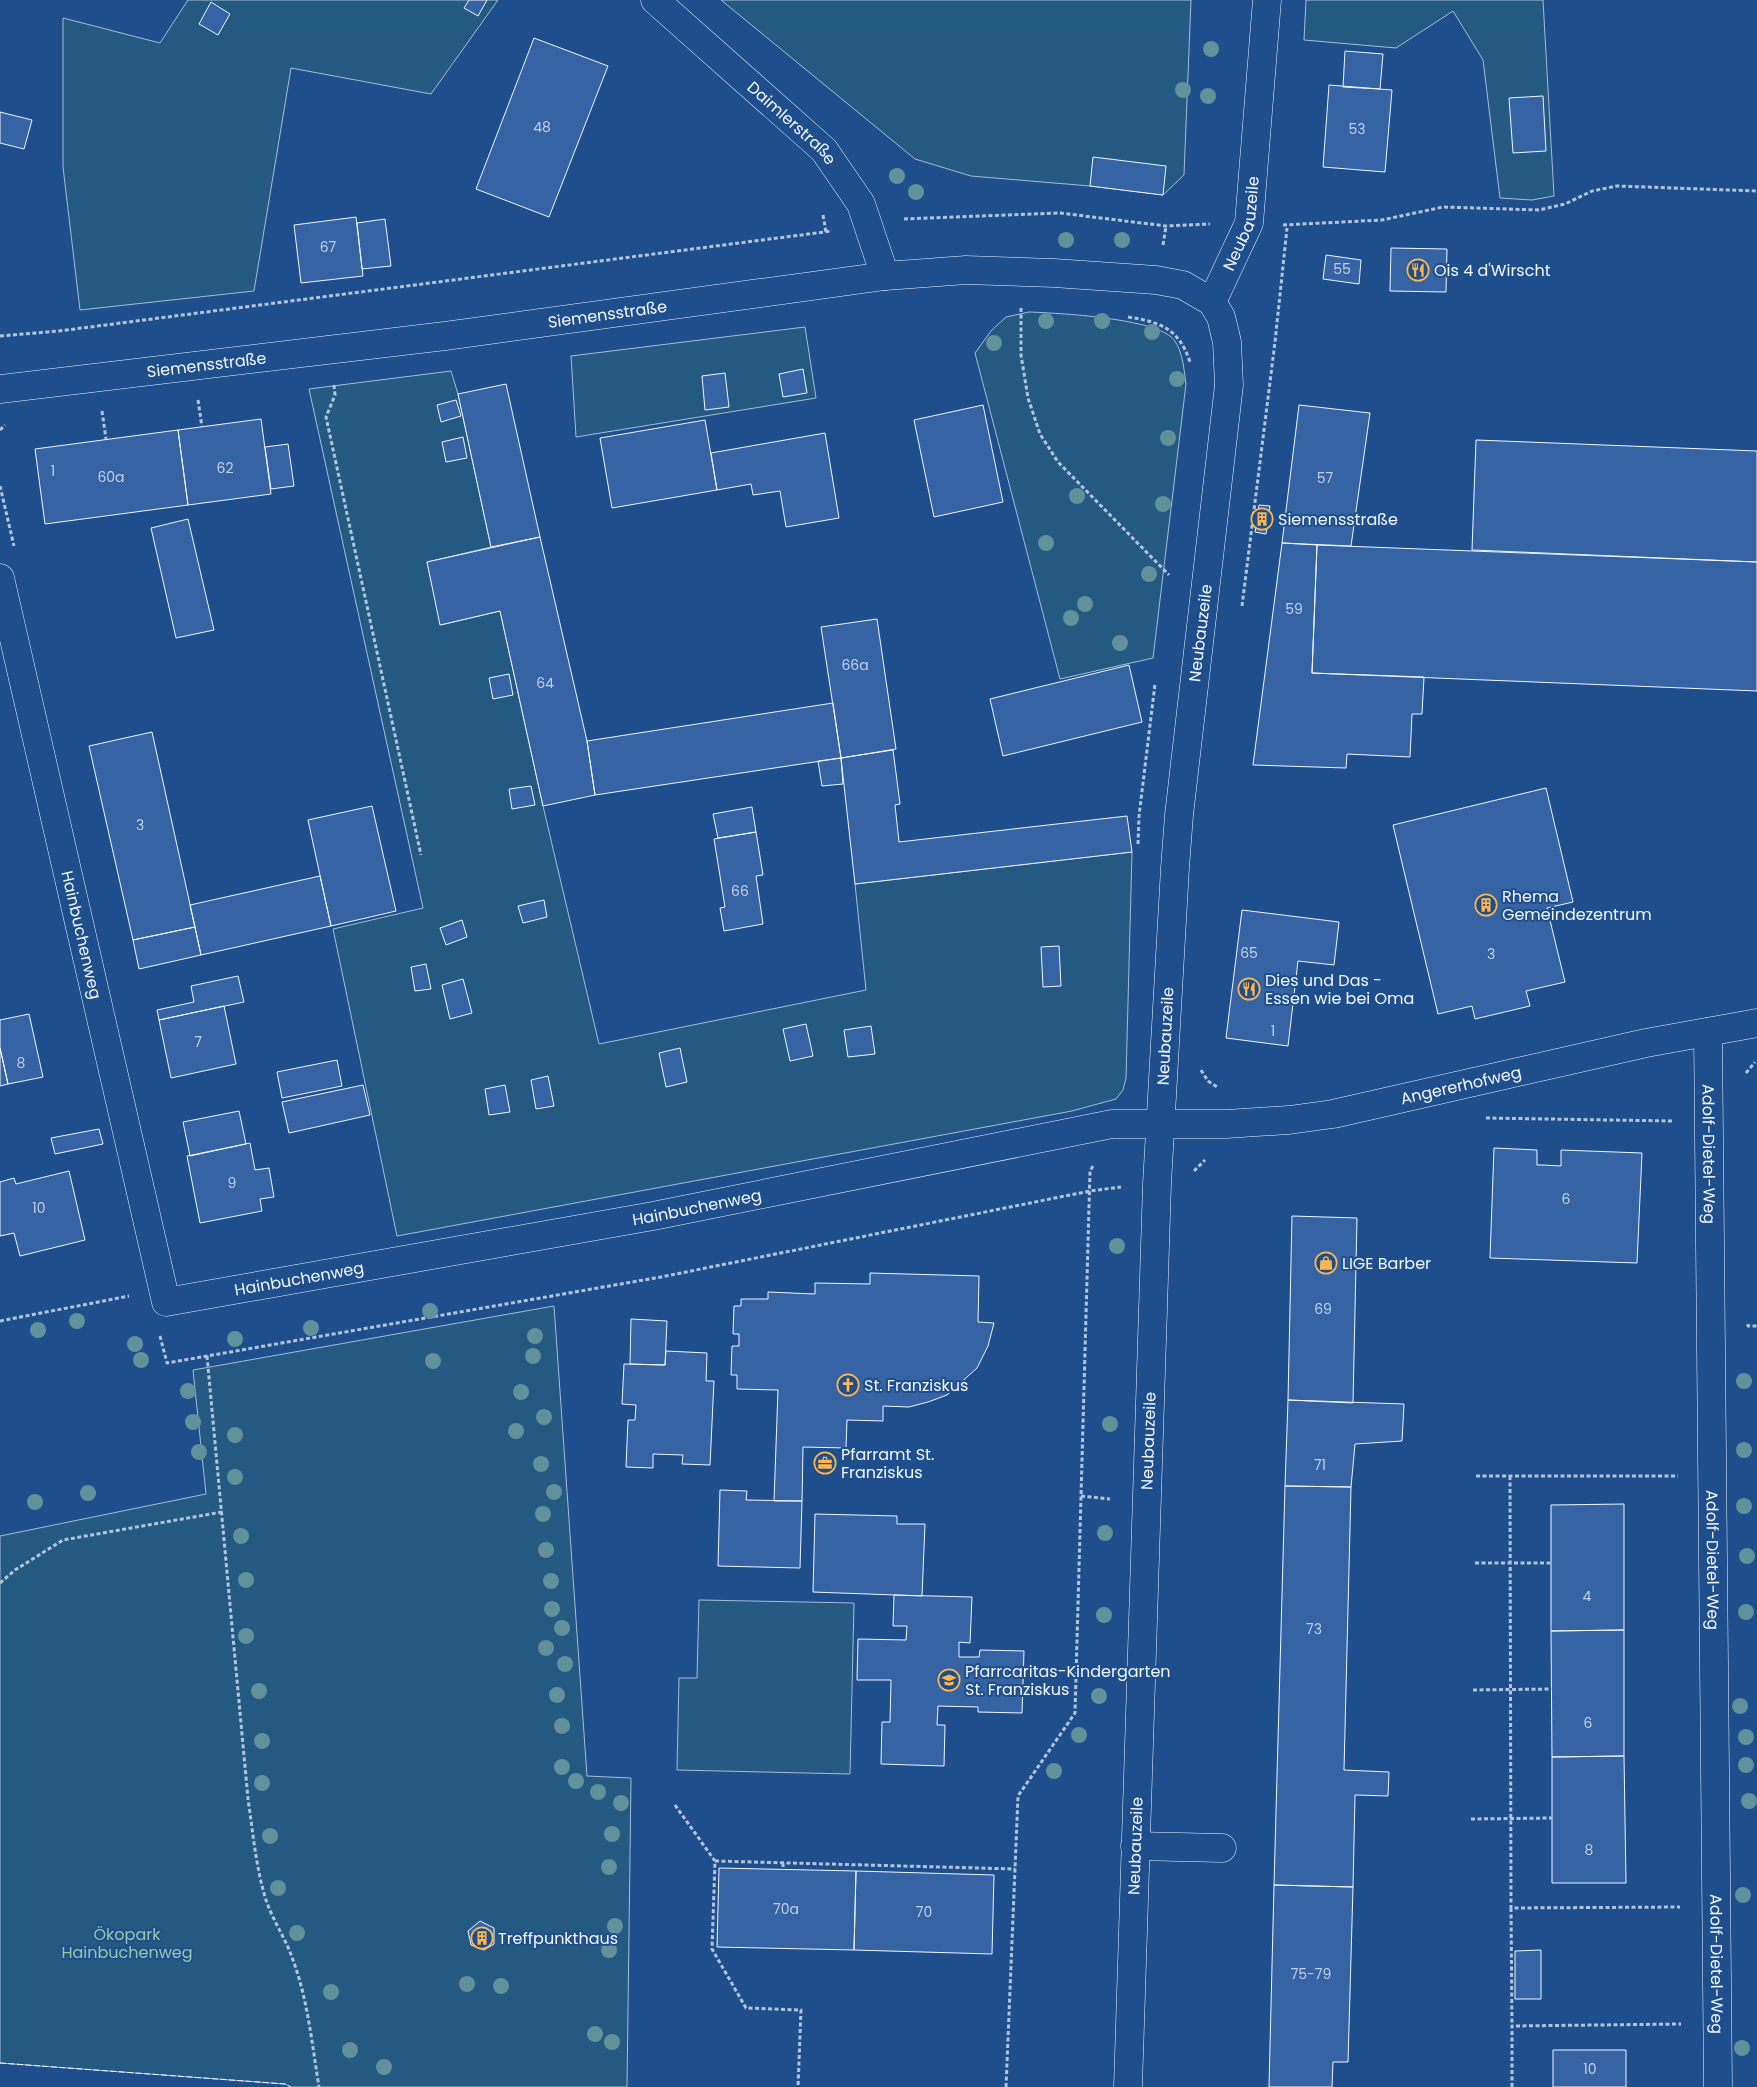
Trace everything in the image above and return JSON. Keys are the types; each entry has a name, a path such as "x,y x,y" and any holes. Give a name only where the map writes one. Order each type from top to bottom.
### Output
{"street":[{"name":"Daimlerstraße","path":"655,0 824,150 861,204 885,276"},
{"name":"Neubauzeile","path":"1128,2087 1156,1184 1178,815 1229,385 1227,342 1221,317 1212,302 1249,223 1267,0"},
{"name":"Siemensstraße","path":"0,389 445,336 885,276 966,270 1054,273 1140,279 1183,285 1212,302"},
{"name":"Hainbuchenweg","path":"0,578 166,1302 653,1216 1112,1124 1160,1124"},
{"name":"Angererhofweg","path":"1160,1124 1226,1124 1289,1120 1333,1114 1646,1043 1757,1023"},
{"name":"Adolf-Dietel-Weg","path":"1708,1032 1718,2087"},
{"path":"1135,1846 1222,1848"}],"path":[{"path":"0,336 68,330 826,232 906,219 1060,213 1166,226 1249,223 1287,225 1382,220 1443,207 1539,210 1565,204 1592,191 1617,186 1757,191"},
{"path":"1241,614 1274,351 1288,215"},
{"path":"1012,307 1029,308"},
{"path":"1021,307 1022,364 1028,398 1040,434 1058,462 1169,575"},
{"path":"1125,316 1163,326 1176,334 1185,348 1191,365"},
{"path":"333,379 335,395 326,417 420,855"},
{"path":"197,396 202,427"},
{"path":"102,408 106,440"},
{"path":"1168,585 1170,565"},
{"path":"1138,854 1139,816 1156,681"},
{"path":"1709,1061 1757,1061"},
{"path":"1198,1067 1208,1081 1222,1091"},
{"path":"1479,1118 1674,1121"},
{"path":"1006,2087 1018,1796 1075,1713 1090,1171 1112,1124"},
{"path":"1192,1175 1206,1158"},
{"path":"158,1328 166,1363 661,1277 1090,1191"},
{"path":"0,1321 130,1296"},
{"path":"207,1356 248,1799 256,1852 266,1900 279,1932 293,1958 306,2004 319,2087"},
{"path":"1476,1476 1688,1476"},
{"path":"1510,1476 1512,2087"},
{"path":"0,1583 15,1570 63,1540 222,1512"},
{"path":"1475,1563 1551,1563"},
{"path":"1473,1690 1552,1689"},
{"path":"675,1805 715,1861 712,1949 746,2008 801,2010 798,2087"},
{"path":"1471,1818 1552,1818"},
{"path":"715,1861 1015,1868"},
{"path":"783,1863 783,1870"},
{"path":"925,1873 926,1866"},
{"path":"1511,1908 1681,1907"},
{"path":"1512,2026 1682,2024"}],"green space":[{"path":"188,0 498,0 431,94 291,68 254,291 80,310 63,167 63,18 160,43"},
{"path":"721,0 1191,0 1184,175 1163,195 1090,186 971,176 915,159"},
{"path":"1306,0 1543,0 1554,196 1532,200 1500,198 1483,60 1453,11 1396,48 1304,40"},
{"path":"1029,312 1106,318 1148,326 1164,333 1174,340 1177,345 1183,361 1186,384 1153,658 1060,679 975,353 991,331 1006,317"},
{"path":"805,327 816,398 576,437 571,356"},
{"path":"451,371 458,394 491,547 427,562 441,625 500,611 543,806 599,1044 866,990 855,884 1132,852 1126,1078 1123,1090 1116,1099 1072,1111 397,1236 333,929 423,908 309,389"},
{"name":"Ökopark Hainbuchenweg","path":"554,1306 587,1776 631,1778 627,2087 291,2087 285,2084 0,2063 0,1536 206,1494 193,1370"},
{"path":"699,1600 854,1603 850,1774 677,1770 679,1678 697,1678"}],"building":[{"path":"469,0 487,0 478,16 464,8"},
{"path":"211,2 230,14 218,35 199,24"},
{"path":"534,38 608,66 549,217 476,189"},
{"path":"1345,51 1383,54 1380,89 1343,87"},
{"path":"1329,85 1392,90 1385,172 1323,167"},
{"path":"1543,96 1546,151 1513,153 1509,98"},
{"path":"0,112 32,120 24,149 0,143"},
{"path":"1093,157 1166,166 1163,195 1090,186"},
{"path":"356,217 363,276 301,283 294,225"},
{"path":"385,219 391,266 362,269 357,223"},
{"name":"Ois 4 d'Wirscht","path":"1391,248 1447,249 1446,292 1390,291"},
{"path":"1326,255 1361,260 1359,284 1323,279"},
{"path":"803,369 807,393 783,397 779,374"},
{"path":"725,373 729,407 705,410 702,376"},
{"path":"506,384 540,537 491,547 458,394"},
{"path":"456,400 461,416 441,422 437,405"},
{"path":"983,405 1003,502 934,517 914,420"},
{"path":"1299,405 1370,413 1351,546 1282,543"},
{"path":"261,419 271,494 188,505 178,430"},
{"path":"705,420 717,490 612,508 600,438"},
{"path":"178,430 188,505 45,524 35,449"},
{"path":"825,433 839,518 786,527 780,491 753,495 751,484 717,490 711,453"},
{"path":"463,437 467,458 446,462 442,442"},
{"path":"1476,440 1757,451 1757,562 1472,550"},
{"path":"288,444 294,486 271,489 265,447"},
{"name":"Siemensstraße","path":"1259,505 1270,506 1266,534 1255,532"},
{"path":"188,519 214,630 176,638 151,528"},
{"path":"540,537 587,741 595,795 543,806 500,611 440,625 427,562"},
{"path":"1282,543 1317,545 1312,673 1424,677 1422,714 1412,714 1410,757 1347,754 1346,768 1253,765"},
{"path":"1317,545 1757,562 1757,691 1312,673"},
{"path":"877,619 896,749 841,758 821,627"},
{"path":"1129,665 1142,722 1003,756 990,699"},
{"path":"509,674 513,695 493,699 489,678"},
{"path":"833,703 841,758 595,795 587,741"},
{"path":"152,732 195,927 133,940 89,746"},
{"path":"893,750 900,804 895,805 899,842 1127,816 1132,852 855,884 841,758"},
{"path":"841,758 843,784 822,786 818,761"},
{"path":"531,786 535,805 512,809 509,789"},
{"name":"Rhema Gemeindezentrum","path":"1546,788 1573,902 1547,908 1565,982 1526,991 1530,1006 1475,1019 1472,1006 1438,1014 1393,825"},
{"path":"372,806 396,911 331,926 308,820"},
{"path":"752,807 756,832 718,838 713,814"},
{"path":"756,832 763,875 756,876 763,924 724,931 720,908 725,907 714,839"},
{"path":"320,876 331,926 201,955 190,905"},
{"path":"544,900 547,917 523,923 518,906"},
{"path":"1242,910 1339,922 1334,965 1298,961 1288,1046 1226,1038"},
{"path":"462,920 467,937 446,945 440,928"},
{"path":"195,927 201,955 139,969 133,940"},
{"path":"1059,946 1061,986 1043,987 1041,947"},
{"path":"426,964 431,989 415,991 411,967"},
{"path":"238,976 244,1002 159,1020 157,1010 194,1002 191,986"},
{"path":"463,979 472,1013 450,1019 442,985"},
{"path":"224,1006 236,1064 171,1078 159,1020"},
{"path":"29,1014 43,1077 8,1084 0,1048 0,1020"},
{"path":"806,1024 813,1056 790,1061 783,1029"},
{"path":"871,1026 875,1054 848,1057 844,1030"},
{"path":"0,1048 8,1084 0,1086"},
{"path":"680,1048 687,1082 666,1087 659,1053"},
{"path":"337,1060 342,1086 282,1098 277,1072"},
{"path":"548,1076 554,1106 536,1109 531,1080"},
{"path":"363,1085 370,1115 289,1133 282,1102"},
{"path":"505,1085 510,1112 489,1115 485,1089"},
{"path":"239,1111 246,1144 190,1156 183,1122"},
{"path":"99,1129 103,1144 55,1154 51,1138"},
{"path":"250,1143 255,1170 269,1168 274,1197 260,1199 262,1211 200,1223 187,1156"},
{"path":"1494,1148 1537,1150 1537,1165 1561,1166 1561,1150 1642,1153 1637,1263 1490,1258"},
{"path":"69,1171 85,1240 20,1256 14,1233 0,1236 0,1182 14,1178 16,1184"},
{"path":"1292,1216 1357,1218 1353,1403 1288,1400"},
{"name":"St. Franziskus","path":"870,1273 979,1276 978,1322 994,1323 988,1346 977,1368 947,1395 909,1407 883,1406 883,1421 847,1420 846,1448 803,1447 802,1501 774,1501 778,1390 737,1389 737,1375 731,1375 732,1346 739,1346 739,1334 733,1334 734,1306 741,1306 741,1299 768,1299 768,1292 815,1294 815,1283 870,1284"},
{"path":"631,1319 667,1321 665,1365 630,1364"},
{"path":"666,1351 707,1353 706,1381 714,1381 710,1465 682,1464 683,1455 653,1454 653,1468 626,1467 628,1420 635,1420 636,1405 622,1404 624,1364 665,1365"},
{"path":"1288,1400 1404,1404 1402,1441 1355,1444 1351,1487 1285,1486"},
{"path":"1285,1486 1351,1487 1344,1770 1389,1772 1388,1796 1355,1795 1353,1887 1274,1885"},
{"path":"720,1490 747,1491 746,1500 802,1501 800,1568 718,1566"},
{"path":"1624,1504 1624,1630 1551,1631 1551,1505"},
{"path":"815,1514 897,1516 897,1524 925,1524 922,1596 813,1592"},
{"name":"Pfarrcaritas-Kindergarten St. Franziskus","path":"894,1595 972,1597 970,1643 959,1642 959,1657 979,1657 980,1650 1024,1651 1022,1713 978,1712 978,1707 938,1706 937,1725 945,1725 944,1766 881,1764 882,1722 890,1722 891,1680 857,1680 858,1639 906,1640 907,1626 893,1626"},
{"path":"1624,1630 1624,1756 1552,1757 1551,1631"},
{"path":"1624,1756 1626,1883 1552,1883 1552,1757"},
{"path":"719,1868 856,1871 854,1950 717,1947"},
{"path":"856,1871 994,1875 992,1954 854,1950"},
{"path":"1274,1885 1353,1887 1348,2062 1333,2062 1332,2087 1269,2087"},
{"name":"Treffpunkthaus","path":"480,1921 494,1928 494,1944 484,1950 471,1945 468,1931"},
{"path":"1541,1950 1541,1999 1515,1999 1515,1951"},
{"path":"1553,2050 1626,2050 1626,2087 1553,2087"}],"fence":[{"path":"0,2063 285,2084 291,2087"}],"place":[{"name":"Ois 4 d'Wirscht","path":"1418,270"},
{"name":"Siemensstraße","path":"1262,519"},
{"name":"Rhema Gemeindezentrum","path":"1486,905"},
{"name":"Dies und Das - Essen wie bei Oma","path":"1249,989"},
{"name":"LIGE Barber","path":"1326,1263"},
{"name":"St. Franziskus","path":"848,1385"},
{"name":"Pfarramt St. Franziskus","path":"825,1463"},
{"name":"Pfarrcaritas-Kindergarten St. Franziskus","path":"949,1680"},
{"name":"Treffpunkthaus","path":"482,1938"}]}
